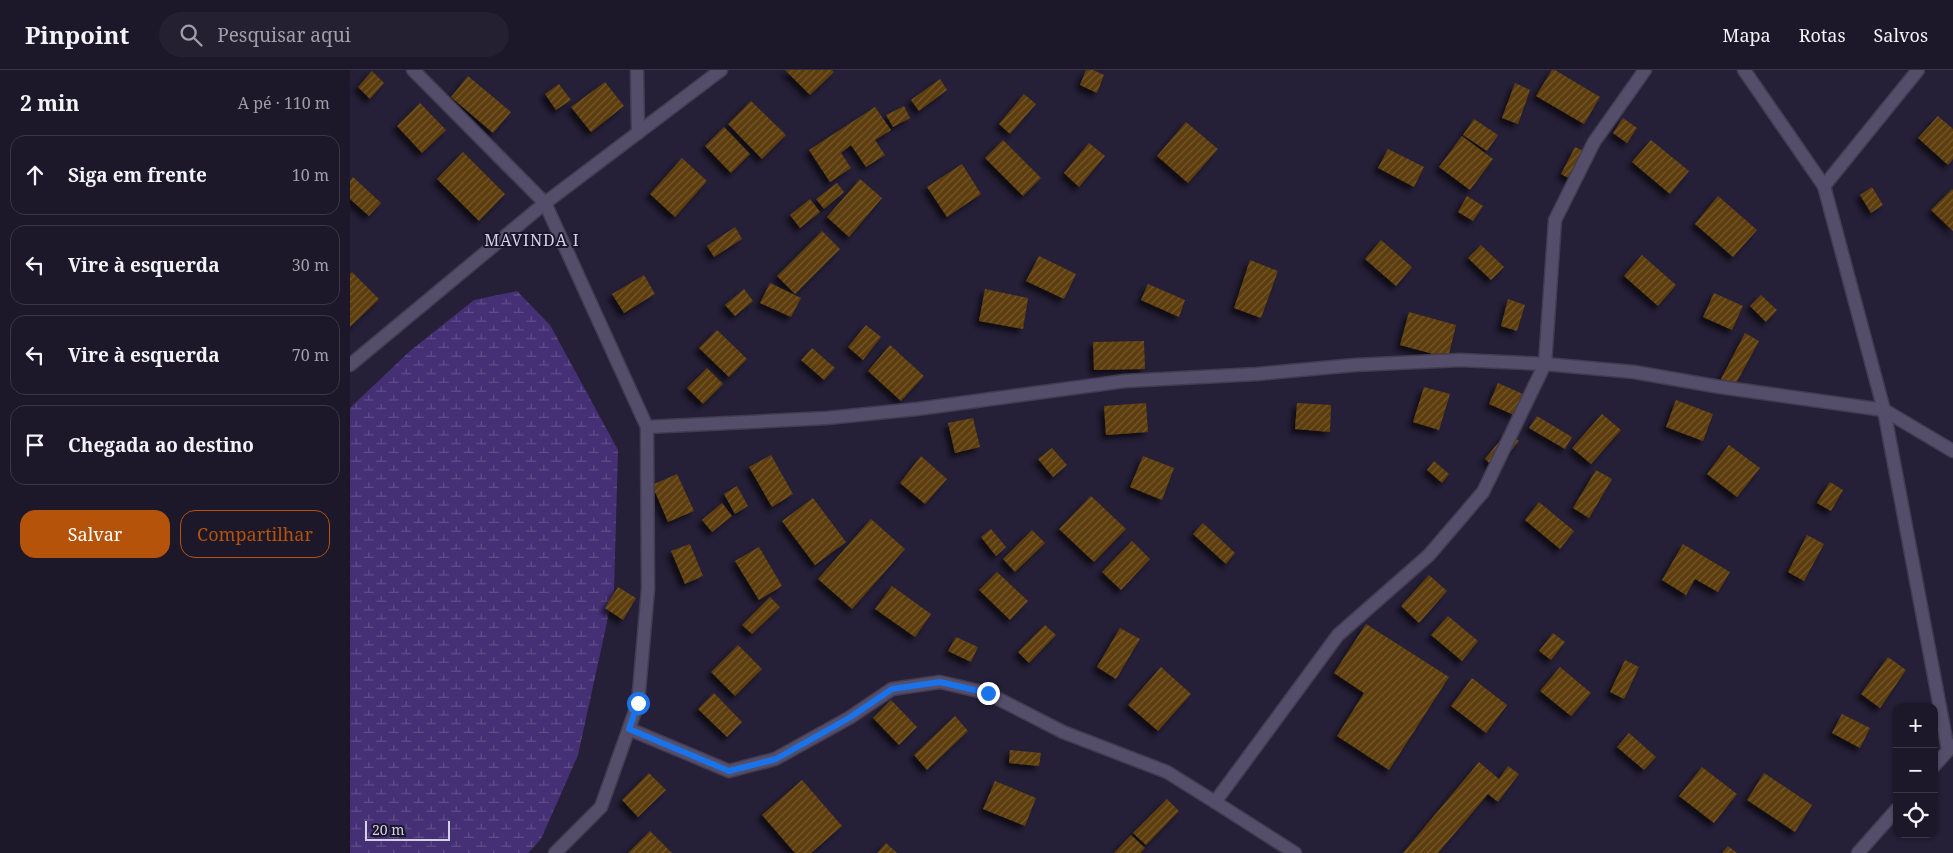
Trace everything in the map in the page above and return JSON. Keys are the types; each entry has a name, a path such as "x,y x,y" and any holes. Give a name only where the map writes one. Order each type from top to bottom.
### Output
{"street":[{"path":"413,70 545,203 647,427 648,589 638,703 601,807 555,853"},
{"path":"637,70 638,133"},
{"path":"350,365 545,203 721,70"},
{"path":"1215,802 1338,635 1429,554 1483,492 1545,364 1555,220 1594,142 1645,70"},
{"path":"1744,70 1824,186 1884,410 1951,747 1938,762"},
{"path":"1824,186 1918,70"},
{"path":"647,427 827,418 907,410 1125,380 1258,374 1356,365 1460,360 1545,364 1634,372 1740,390 1884,410 1953,451"},
{"path":"629,729 729,771 776,759 849,718 892,689 940,682 988,693 1063,732 1167,772 1295,853"},
{"path":"1858,853 1893,814"}],"green space":[{"path":"517,291 550,325 618,450 614,590 578,755 541,839 528,853 350,853 350,408 410,351 474,300"}],"building":[{"path":"785,70 832,70 834,72 810,95"},
{"path":"1086,70 1093,70 1104,75 1097,93 1080,85"},
{"path":"1552,70 1600,97 1584,124 1536,96"},
{"path":"372,71 384,83 370,99 358,87"},
{"path":"468,76 511,112 493,133 451,97"},
{"path":"940,79 947,90 919,111 911,100"},
{"path":"605,82 624,106 591,132 571,107"},
{"path":"1515,83 1530,90 1518,124 1502,118"},
{"path":"559,84 571,100 556,110 545,94"},
{"path":"1024,94 1036,104 1010,134 999,124"},
{"path":"751,101 786,135 762,159 728,124"},
{"path":"420,103 446,130 422,153 397,126"},
{"path":"904,106 910,118 893,127 886,115"},
{"path":"875,107 891,130 875,140 885,155 866,167 851,145 841,153 851,168 830,182 809,150"},
{"path":"1938,116 1953,129 1953,159 1948,165 1918,138"},
{"path":"1623,118 1637,128 1627,143 1613,133"},
{"path":"1474,119 1498,135 1487,151 1463,135"},
{"path":"1186,122 1218,149 1188,183 1157,156"},
{"path":"724,127 750,154 731,173 705,146"},
{"path":"1462,136 1493,159 1470,190 1439,167"},
{"path":"1003,140 1041,178 1023,196 985,158"},
{"path":"1651,140 1689,171 1670,194 1632,162"},
{"path":"1089,143 1105,156 1079,187 1064,173"},
{"path":"1575,147 1589,153 1574,181 1561,174"},
{"path":"1388,149 1424,167 1414,187 1378,168"},
{"path":"463,152 505,194 479,221 437,179"},
{"path":"682,158 707,181 675,217 650,194"},
{"path":"962,164 981,194 947,217 927,187"},
{"path":"353,177 381,203 369,216 350,199 350,181"},
{"path":"860,179 882,198 849,237 827,217"},
{"path":"837,183 844,192 824,209 816,199"},
{"path":"1872,187 1883,205 1871,213 1860,195"},
{"path":"1953,190 1953,231 1931,210"},
{"path":"1467,196 1483,206 1473,221 1458,212"},
{"path":"1718,196 1757,230 1733,257 1695,224"},
{"path":"810,199 820,212 800,228 790,215"},
{"path":"735,227 742,239 714,257 707,246"},
{"path":"822,231 840,249 795,294 777,276"},
{"path":"1381,240 1412,267 1396,286 1365,259"},
{"path":"1481,245 1504,267 1491,280 1468,258"},
{"path":"1642,255 1676,285 1658,306 1624,276"},
{"path":"1039,256 1076,274 1064,299 1026,281"},
{"path":"1250,260 1278,271 1261,318 1234,308"},
{"path":"352,272 379,299 350,327 350,274"},
{"path":"644,275 655,294 624,313 612,294"},
{"path":"770,283 801,298 791,317 760,303"},
{"path":"1148,284 1185,300 1179,317 1141,300"},
{"path":"744,289 753,301 735,316 725,305"},
{"path":"985,289 1028,298 1023,329 979,321"},
{"path":"1714,293 1743,306 1732,330 1703,317"},
{"path":"1761,295 1777,310 1766,322 1750,306"},
{"path":"1508,299 1525,305 1517,331 1501,326"},
{"path":"1409,312 1456,325 1448,358 1400,345"},
{"path":"866,325 881,337 863,360 848,347"},
{"path":"717,330 747,359 729,377 699,348"},
{"path":"1745,333 1759,341 1734,387 1721,379"},
{"path":"1144,341 1145,369 1094,370 1093,342"},
{"path":"890,345 924,376 901,401 868,371"},
{"path":"812,348 835,368 824,380 801,360"},
{"path":"707,368 723,384 703,404 687,388"},
{"path":"1498,383 1523,394 1514,415 1489,404"},
{"path":"1424,387 1450,394 1439,430 1413,422"},
{"path":"1676,400 1713,414 1703,441 1666,427"},
{"path":"1146,403 1148,432 1106,435 1104,406"},
{"path":"1297,403 1331,405 1330,432 1295,429"},
{"path":"1602,414 1621,430 1591,464 1572,448"},
{"path":"1537,416 1572,437 1565,449 1529,428"},
{"path":"973,418 980,447 955,453 948,423"},
{"path":"1507,432 1519,441 1496,469 1485,459"},
{"path":"1729,445 1760,468 1737,497 1707,474"},
{"path":"1052,448 1067,465 1053,477 1038,459"},
{"path":"771,455 793,494 772,507 749,467"},
{"path":"921,456 947,479 925,504 900,483"},
{"path":"1143,456 1174,468 1162,500 1130,487"},
{"path":"1434,461 1449,474 1442,483 1427,470"},
{"path":"1596,470 1612,479 1589,518 1573,508"},
{"path":"677,474 694,511 668,522 652,485"},
{"path":"1830,482 1843,490 1831,511 1817,503"},
{"path":"737,486 748,506 735,514 724,494"},
{"path":"1091,496 1126,529 1094,562 1059,529"},
{"path":"813,498 846,542 815,565 782,521"},
{"path":"1539,502 1574,531 1560,549 1525,520"},
{"path":"722,503 732,516 712,532 702,520"},
{"path":"871,519 905,549 852,609 818,579"},
{"path":"1203,523 1235,553 1226,564 1193,534"},
{"path":"991,529 1006,547 996,556 981,537"},
{"path":"1032,530 1045,543 1015,572 1003,559"},
{"path":"1807,535 1824,544 1804,581 1788,572"},
{"path":"1132,541 1150,559 1121,590 1102,572"},
{"path":"690,544 703,576 685,584 671,551"},
{"path":"1683,544 1730,572 1718,592 1695,579 1686,595 1662,580"},
{"path":"759,547 782,586 759,600 735,561"},
{"path":"997,572 1028,601 1010,620 979,590"},
{"path":"1429,575 1447,591 1419,623 1401,606"},
{"path":"892,586 931,614 915,637 875,609"},
{"path":"618,587 636,598 623,620 605,608"},
{"path":"770,597 780,607 752,634 742,625"},
{"path":"1448,616 1478,641 1462,661 1431,635"},
{"path":"1366,624 1449,677 1389,770 1337,736 1364,693 1334,673"},
{"path":"1045,625 1056,635 1029,663 1018,652"},
{"path":"1120,628 1140,639 1116,679 1097,667"},
{"path":"1553,633 1565,642 1551,660 1539,651"},
{"path":"956,637 978,647 971,662 948,651"},
{"path":"738,645 762,669 735,696 711,672"},
{"path":"1888,657 1906,670 1880,708 1861,694"},
{"path":"1625,660 1639,667 1624,699 1610,692"},
{"path":"1161,667 1191,694 1158,731 1128,705"},
{"path":"1560,667 1591,693 1571,716 1540,691"},
{"path":"1472,678 1507,705 1486,733 1451,706"},
{"path":"714,693 742,722 727,737 698,709"},
{"path":"891,700 917,727 899,745 873,718"},
{"path":"1842,714 1870,728 1860,748 1832,733"},
{"path":"955,716 968,731 927,770 914,755"},
{"path":"1629,733 1656,757 1644,770 1617,747"},
{"path":"1010,750 1041,753 1039,766 1009,763"},
{"path":"1479,762 1499,779 1508,766 1519,774 1498,802 1488,794 1438,853 1403,853"},
{"path":"1702,767 1737,794 1714,823 1679,796"},
{"path":"649,773 666,790 638,817 622,800"},
{"path":"1764,773 1812,805 1795,832 1747,800"},
{"path":"802,780 842,826 811,853 795,853 762,815"},
{"path":"995,781 1036,798 1025,826 983,809"},
{"path":"1167,799 1179,811 1146,845 1133,833"},
{"path":"650,831 672,853 628,853"},
{"path":"1131,835 1145,848 1140,853 1114,853"},
{"path":"886,843 897,853 877,853"},
{"path":"1728,846 1737,853 1722,853"}],"district":[{"name":"MAVINDA I","path":"532,240"}],"route":[{"path":"638,703 629,729 729,771 776,759 849,718 892,689 940,682 988,693"}]}
